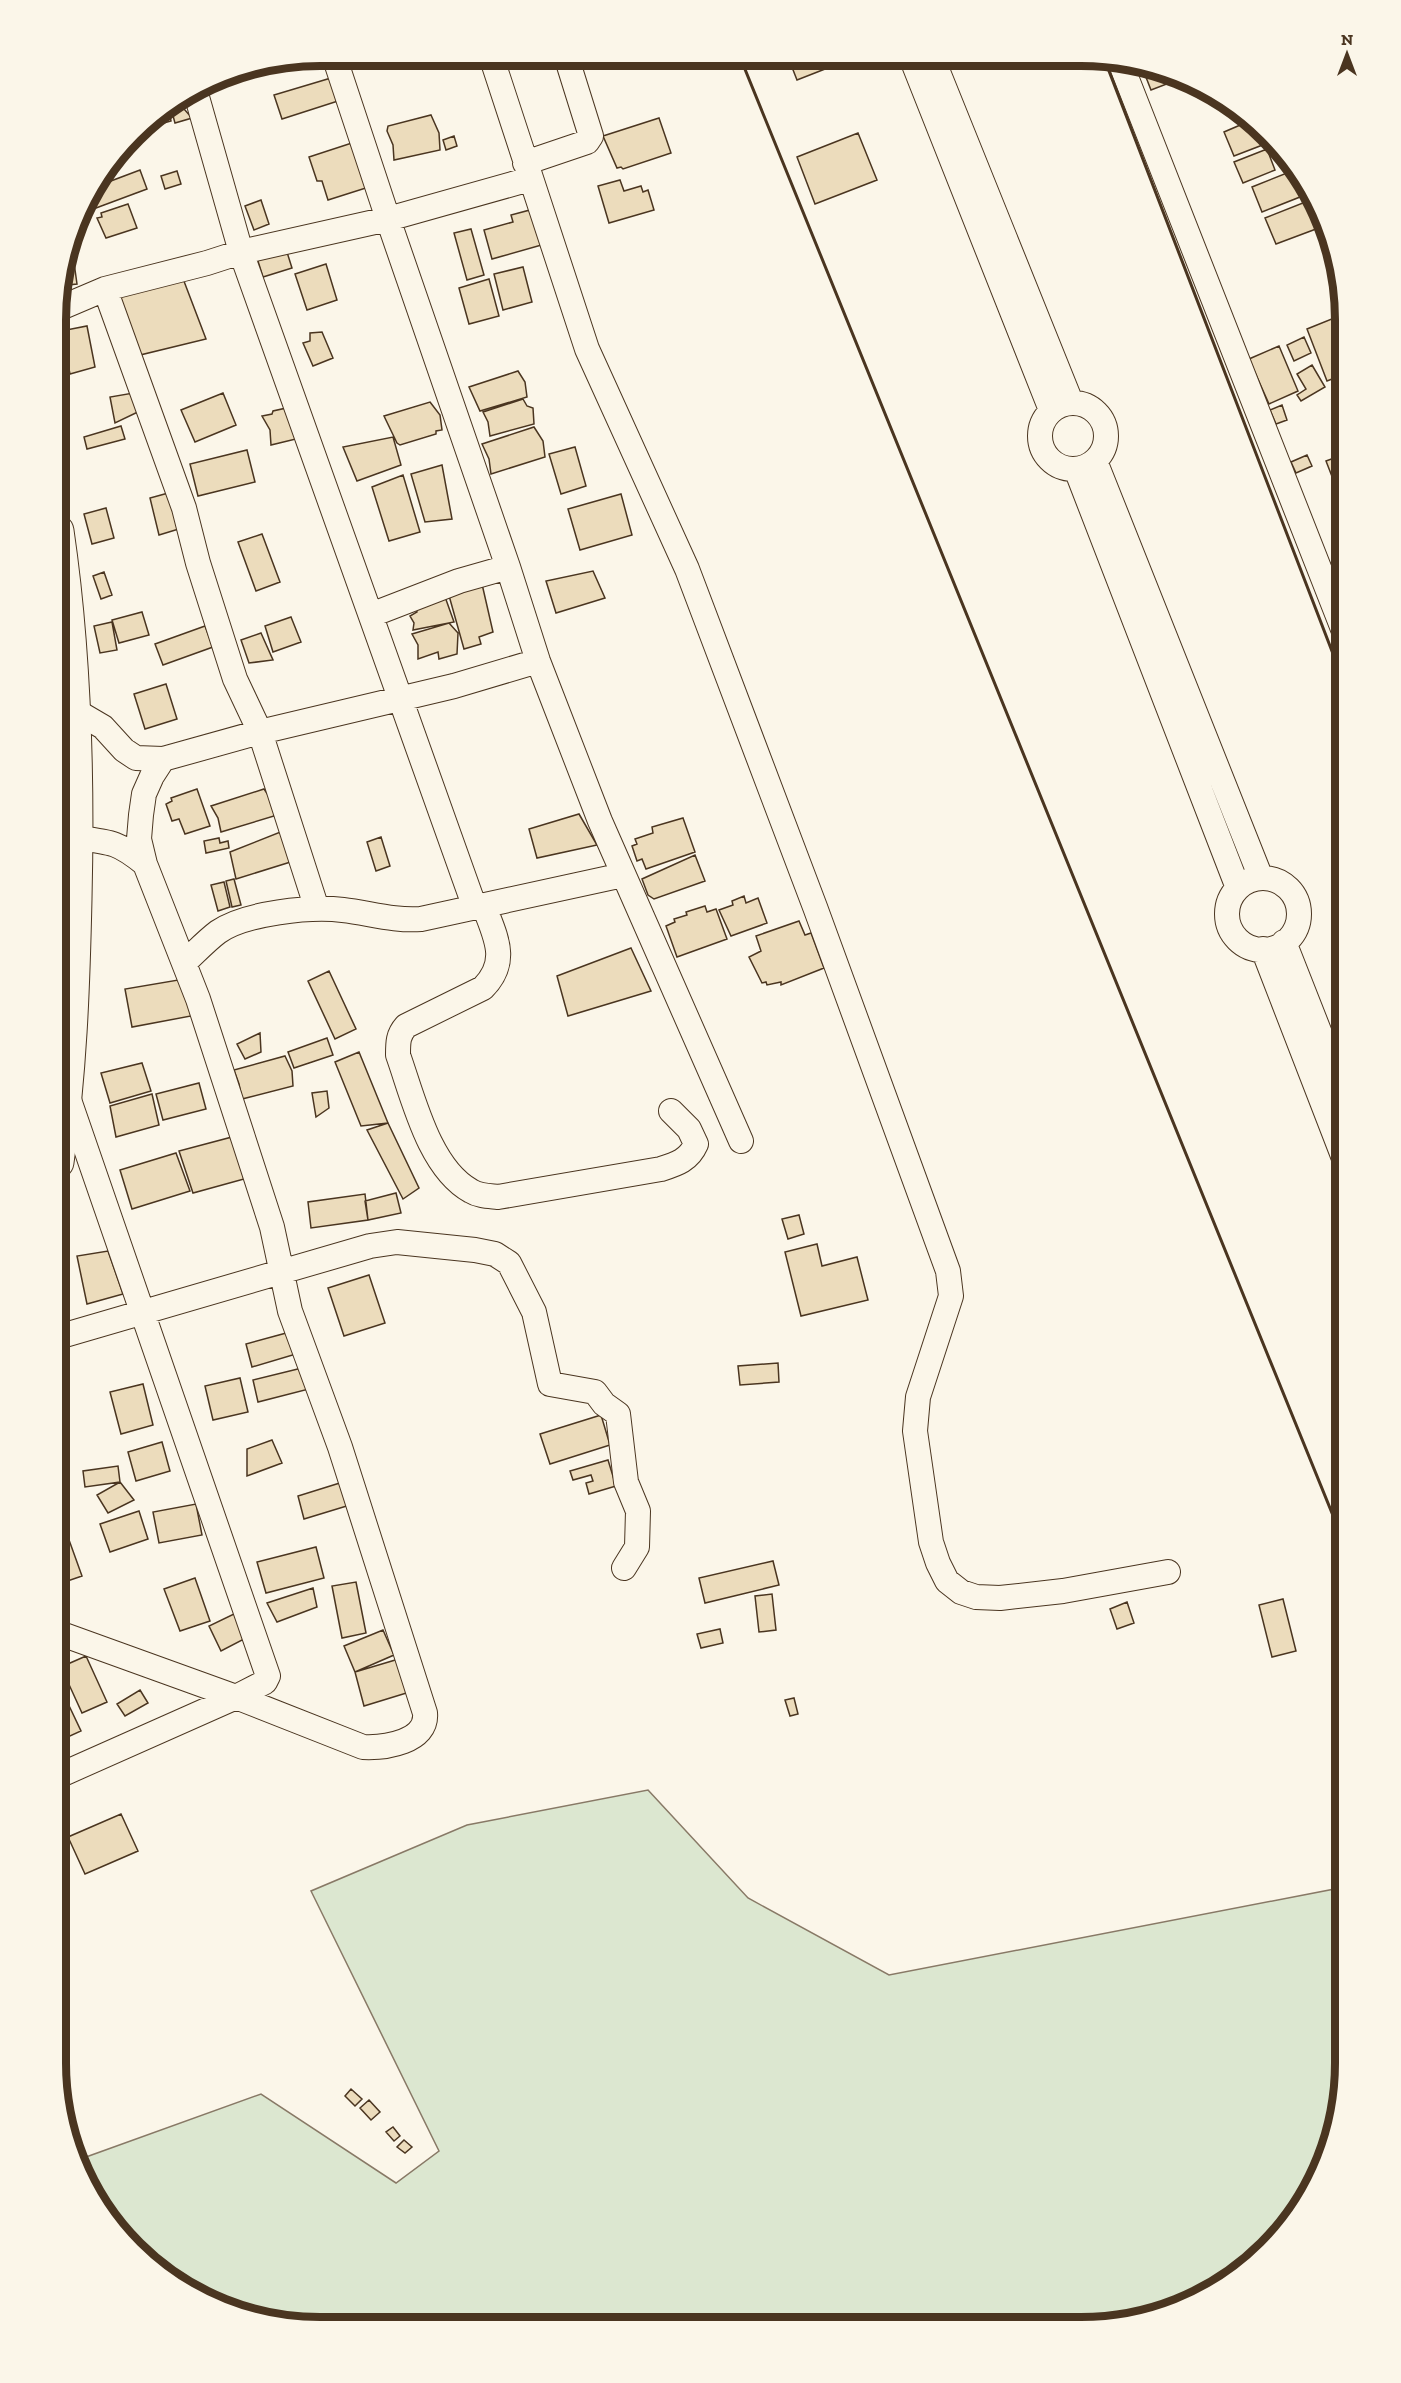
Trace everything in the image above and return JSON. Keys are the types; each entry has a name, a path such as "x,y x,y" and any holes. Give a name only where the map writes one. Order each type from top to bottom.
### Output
{"highway":[{"path":"66,609 74,710 77,838 74,981 66,1101"}],"street":[{"path":"337,66 538,661 600,821 741,1142"},
{"path":"494,66 587,349 687,569 876,1071 948,1271 951,1296 918,1397 915,1431 931,1542 938,1563 947,1581 961,1592 976,1597 1000,1598 1063,1591 1168,1572"},
{"path":"67,305 105,289 241,252 388,219 528,171 587,142 591,136 569,66"},
{"path":"915,66 1061,406"},
{"path":"935,66 1061,406"},
{"path":"1123,70 1335,609"},
{"path":"197,98 241,252 400,698 479,907 498,945 498,967 492,980 483,988 406,1026 399,1033 398,1055 437,1156 450,1173 471,1191 498,1197 662,1169 678,1164 689,1156 696,1144 689,1129 671,1111"},
{"path":"105,289 184,508 198,563 235,679 260,732 317,909"},
{"path":"1061,406 1091,407 1104,423 1106,443 1086,465 1056,464 1042,449 1041,428 1061,406"},
{"path":"1086,465 1261,878"},
{"path":"1086,465 1238,888"},
{"path":"371,615 459,581 508,567"},
{"path":"74,710 103,727 124,750 136,758 163,759 260,732 454,686 538,661"},
{"path":"66,1636 236,1697 363,1747 382,1748 400,1744 423,1727 426,1721 340,1448 290,1311 280,1274 272,1227 198,999 146,864 139,839 144,794 163,759"},
{"path":"77,838 110,842 126,848 146,864"},
{"path":"184,963 219,932 254,916 317,909 341,909 406,920 479,907 623,875"},
{"path":"1261,878 1279,882 1293,895 1297,903 1298,922 1294,931 1273,946 1245,945 1231,932 1227,913 1228,904 1238,888 1261,878"},
{"path":"1273,946 1335,1076"},
{"path":"1273,946 1335,1131"},
{"path":"66,1773 236,1697 265,1682 268,1676 67,1094"},
{"path":"66,1335 385,1243 475,1250 504,1258 509,1263 534,1312 550,1384 596,1392 604,1404 618,1414 626,1482 638,1511 637,1547 624,1568"}],"green space":[{"path":"648,1790 748,1898 889,1975 1335,1889 1335,2063 1333,2096 1322,2145 1301,2190 1283,2218 1261,2243 1236,2265 1178,2298 1163,2304 1114,2315 1081,2317 320,2317 287,2315 238,2304 193,2283 165,2265 129,2231 100,2190 84,2158 261,2094 396,2183 439,2151 311,1891 467,1825"}],"building":[{"path":"792,66 824,66 825,69 797,80"},
{"path":"1145,74 1171,82 1151,90"},
{"path":"331,78 338,101 282,119 274,95"},
{"path":"184,109 192,118 175,123 172,113"},
{"path":"170,115 171,121 157,125"},
{"path":"431,115 439,133 440,150 394,160 393,145 387,131 388,126"},
{"path":"659,118 671,153 623,169 617,168 603,136"},
{"path":"1243,124 1265,144 1234,156 1224,132"},
{"path":"858,133 877,180 815,204 797,157"},
{"path":"454,136 457,146 446,150 443,140"},
{"path":"361,140 369,187 328,200 322,181 317,181 309,157"},
{"path":"1267,149 1275,170 1243,183 1234,162"},
{"path":"140,170 147,189 96,208 94,204 107,183"},
{"path":"177,171 181,184 165,189 161,176"},
{"path":"1288,173 1303,196 1262,212 1252,187"},
{"path":"620,180 624,191 641,186 643,192 648,190 654,210 609,223 598,186"},
{"path":"261,200 269,224 254,230 245,206"},
{"path":"1306,202 1318,228 1276,244 1265,218"},
{"path":"128,204 137,228 106,238 97,218 102,217 101,213"},
{"path":"530,210 545,244 492,259 484,230 513,222 511,215"},
{"path":"471,229 484,275 467,280 454,233"},
{"path":"286,249 292,268 263,277 257,258"},
{"path":"74,260 77,284 68,285"},
{"path":"326,264 337,300 307,310 295,274"},
{"path":"523,267 532,302 503,310 494,274"},
{"path":"182,276 206,339 140,355 119,295"},
{"path":"489,279 499,316 469,324 459,288"},
{"path":"1335,318 1335,378 1327,381 1307,329"},
{"path":"87,326 95,367 70,374 66,355 66,330"},
{"path":"322,332 333,358 313,366 303,343 310,341 310,333"},
{"path":"1304,337 1311,353 1294,361 1287,345"},
{"path":"1279,346 1298,391 1269,404 1249,359"},
{"path":"1312,365 1325,387 1301,401 1297,395 1306,389 1297,374"},
{"path":"518,371 525,382 527,397 480,411 469,387"},
{"path":"139,392 142,410 115,423 110,397"},
{"path":"223,393 236,425 195,442 181,410"},
{"path":"523,399 527,406 533,408 534,424 490,436 488,422 483,412"},
{"path":"430,402 440,415 442,430 400,445 397,443 384,416"},
{"path":"1282,405 1287,420 1276,424 1270,410"},
{"path":"291,407 300,438 271,445 270,430 262,416"},
{"path":"121,426 125,439 87,449 84,437"},
{"path":"534,427 543,441 545,457 491,474 489,459 482,444"},
{"path":"393,437 401,465 357,481 343,447"},
{"path":"575,447 586,486 561,494 549,454"},
{"path":"247,450 255,482 198,496 190,464"},
{"path":"1307,455 1312,466 1296,473 1291,462"},
{"path":"1335,458 1335,484 1326,461"},
{"path":"442,465 452,519 425,522 411,474"},
{"path":"403,475 420,532 389,541 372,487"},
{"path":"172,492 182,528 159,535 150,498"},
{"path":"621,494 632,535 580,550 568,509"},
{"path":"106,508 114,538 92,544 84,514"},
{"path":"262,534 280,582 256,591 238,542"},
{"path":"593,571 605,598 556,613 546,581"},
{"path":"104,572 112,595 101,599 93,576"},
{"path":"482,584 493,632 479,637 481,644 464,649 448,592"},
{"path":"444,594 454,622 413,630 414,623 410,616 417,612 413,602"},
{"path":"142,612 149,635 119,643 112,620"},
{"path":"291,617 301,642 273,652 265,626"},
{"path":"112,622 117,650 100,653 94,626"},
{"path":"449,623 458,633 457,654 439,659 438,652 418,659 418,645 412,634"},
{"path":"205,626 213,647 163,665 155,644"},
{"path":"261,633 273,660 249,663 241,640"},
{"path":"166,684 177,719 145,729 134,694"},
{"path":"197,789 210,826 185,834 179,819 172,821 166,804 172,801 171,798"},
{"path":"264,789 273,802 274,816 221,832 218,818 211,806"},
{"path":"579,814 597,845 537,858 529,829"},
{"path":"683,818 695,852 646,869 642,859 637,861 632,846 637,844 635,839 653,833 652,827"},
{"path":"288,829 297,860 236,879 230,852"},
{"path":"381,837 390,866 376,871 367,842"},
{"path":"219,838 220,843 228,841 229,848 206,853 204,841"},
{"path":"695,855 705,881 654,899 648,895 642,879"},
{"path":"234,879 241,905 232,907 226,881"},
{"path":"224,882 230,907 218,911 211,885"},
{"path":"744,896 746,903 758,898 767,923 731,936 719,910 733,905 732,901"},
{"path":"705,906 707,912 716,909 727,939 677,957 666,926 675,922 674,919 687,915 686,912"},
{"path":"799,921 805,935 811,933 824,968 781,985 781,982 767,985 766,982 762,983 749,957 761,951 756,936"},
{"path":"631,948 651,991 568,1016 557,976"},
{"path":"329,971 356,1029 335,1039 308,981"},
{"path":"184,979 191,1016 132,1027 125,989"},
{"path":"260,1033 261,1052 245,1059 237,1044"},
{"path":"327,1038 333,1055 294,1068 288,1052"},
{"path":"359,1052 388,1123 361,1126 335,1062"},
{"path":"285,1056 292,1071 293,1086 242,1099 234,1070"},
{"path":"142,1063 151,1091 110,1103 101,1073"},
{"path":"199,1083 206,1109 163,1120 156,1094"},
{"path":"327,1091 329,1108 316,1117 312,1093"},
{"path":"152,1094 159,1125 116,1137 110,1106"},
{"path":"388,1123 419,1188 403,1199 367,1130"},
{"path":"232,1137 244,1179 193,1193 179,1151"},
{"path":"176,1153 190,1191 132,1209 120,1170"},
{"path":"396,1193 401,1213 368,1220 365,1201"},
{"path":"365,1194 368,1220 311,1228 308,1202"},
{"path":"799,1215 804,1234 788,1239 782,1219"},
{"path":"817,1244 822,1266 857,1257 868,1300 801,1316 785,1252"},
{"path":"108,1251 123,1294 87,1304 77,1256"},
{"path":"369,1275 385,1323 344,1336 328,1288"},
{"path":"290,1332 296,1354 252,1367 246,1344"},
{"path":"778,1363 779,1382 740,1385 738,1366"},
{"path":"310,1366 309,1389 258,1402 253,1380"},
{"path":"240,1378 248,1412 213,1420 205,1386"},
{"path":"143,1384 153,1425 121,1434 110,1392"},
{"path":"601,1415 610,1445 550,1464 540,1434"},
{"path":"272,1440 282,1463 247,1476 247,1449"},
{"path":"162,1442 170,1471 136,1481 128,1452"},
{"path":"608,1460 616,1486 589,1494 586,1483 593,1481 591,1475 573,1480 570,1471"},
{"path":"118,1466 120,1482 85,1487 83,1471"},
{"path":"120,1482 134,1500 108,1513 97,1495"},
{"path":"343,1482 350,1505 304,1519 298,1496"},
{"path":"196,1504 202,1535 159,1543 153,1512"},
{"path":"139,1511 148,1539 110,1552 100,1524"},
{"path":"66,1532 82,1576 66,1582"},
{"path":"316,1547 324,1578 266,1593 257,1562"},
{"path":"773,1561 779,1585 705,1603 699,1578"},
{"path":"195,1578 210,1621 180,1631 164,1589"},
{"path":"356,1582 366,1633 342,1638 332,1586"},
{"path":"313,1588 317,1607 277,1622 267,1603"},
{"path":"772,1594 776,1630 759,1632 755,1596"},
{"path":"1283,1599 1296,1651 1272,1657 1259,1605"},
{"path":"1127,1602 1134,1623 1117,1629 1110,1609"},
{"path":"236,1613 248,1637 221,1651 209,1626"},
{"path":"720,1629 723,1643 701,1648 697,1634"},
{"path":"383,1630 394,1655 355,1672 344,1646"},
{"path":"86,1656 107,1702 82,1713 66,1678 66,1665"},
{"path":"402,1658 413,1691 364,1706 355,1672"},
{"path":"140,1690 148,1703 125,1716 117,1704"},
{"path":"794,1698 798,1714 790,1716 785,1700"},
{"path":"66,1699 81,1731 66,1738"},
{"path":"121,1814 138,1851 85,1874 68,1837"},
{"path":"351,2089 362,2099 355,2106 345,2096"},
{"path":"369,2100 380,2112 371,2120 360,2108"},
{"path":"393,2127 400,2136 394,2141 386,2132"},
{"path":"404,2140 412,2147 405,2153 397,2147"}],"wall":[{"path":"744,66 1335,1520"},
{"path":"1108,68 1335,659"}]}
